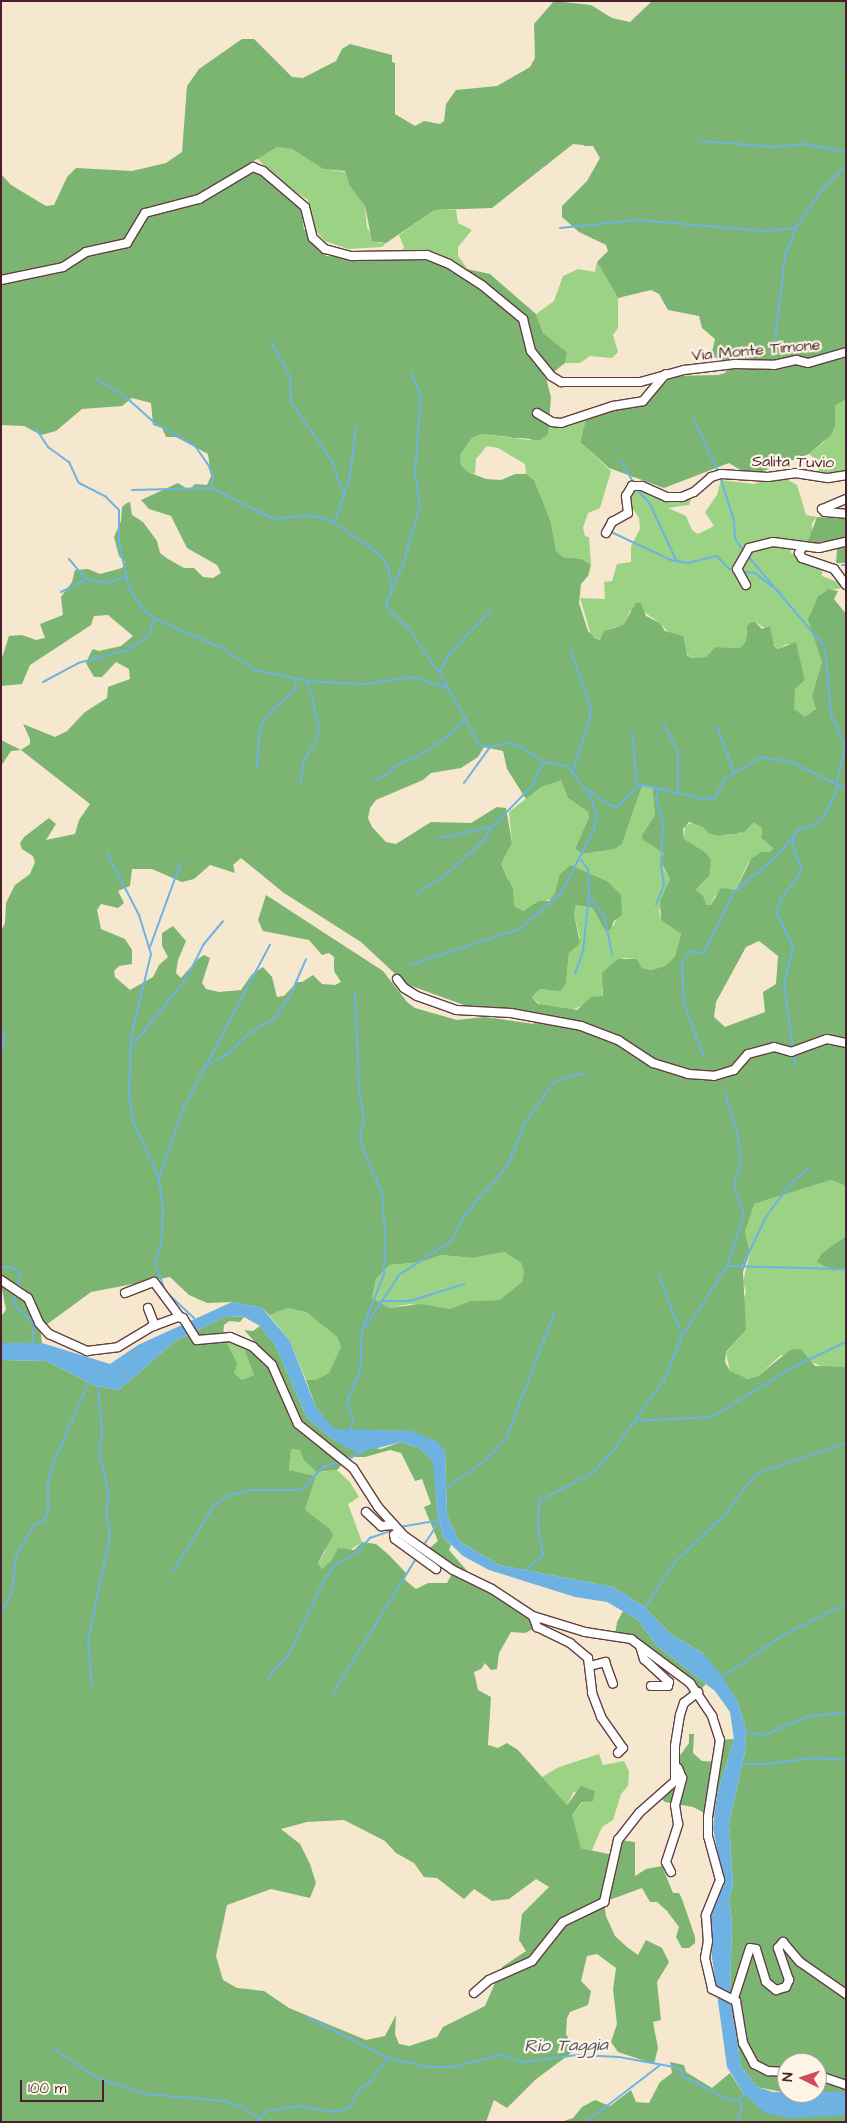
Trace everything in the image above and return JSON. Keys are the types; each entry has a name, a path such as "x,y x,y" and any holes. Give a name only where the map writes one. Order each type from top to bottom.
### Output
{"street":[{"name":"Via Monte Timone","path":"1,280 63,267 86,252 127,243 145,214 199,199 253,167 264,171 306,207 313,238 325,249 352,256 407,253 434,256 499,298 523,319 531,351 558,381 576,384 634,383 667,372 735,364 774,365 796,360 808,363 846,352"},
{"path":"537,413 552,422 561,423 613,406 643,401 667,372"},
{"name":"Salita Tuvio","path":"606,533 612,522 628,513 626,496 632,486 642,486 667,497 682,497 694,492 711,477 721,474 768,477 795,473 828,478 846,475"},
{"path":"846,499 822,509 825,512 846,514"},
{"path":"746,585 738,569 749,548 773,542 802,548 819,548 846,542"},
{"path":"802,548 799,553 802,558 834,569 846,586"},
{"path":"397,979 404,988 417,996 456,1010 511,1012 582,1026 618,1040 653,1063 688,1074 714,1076 734,1070 748,1054 774,1047 791,1052 827,1039 846,1043"},
{"path":"1,1280 22,1291 44,1329 81,1346 97,1351 118,1347 155,1326 182,1317"},
{"path":"125,1293 154,1282 182,1317 196,1340 230,1337 260,1352 276,1373 298,1424 353,1468 378,1507 397,1528 453,1570 492,1589 533,1616 585,1632 624,1637 664,1661 698,1692 719,1728 720,1740 708,1817 708,1836 720,1880 707,1907 706,1929 708,1941 705,1958 712,1989 716,1992 734,1996"},
{"path":"148,1308 155,1326"},
{"path":"366,1512 381,1526 397,1528"},
{"path":"397,1528 394,1535 395,1539 436,1569"},
{"path":"533,1616 537,1627 582,1652 590,1666 589,1681 596,1704 623,1748 618,1753"},
{"path":"640,1646 644,1659 669,1682 668,1686 651,1686"},
{"path":"590,1666 605,1662 613,1684"},
{"path":"474,1993 489,1980 532,1961 563,1922 604,1902 618,1840 639,1813 675,1781 675,1746 680,1715 684,1703 698,1692"},
{"path":"671,1872 666,1862 678,1824 675,1805 682,1778 676,1766"},
{"path":"777,2072 768,2072 754,2064 743,2043 740,2012 734,1996 750,1948 756,1949 766,1982 776,1990 786,1987 789,1980 778,1948 782,1942 805,1966 846,1994"},
{"path":"827,2079 846,2086"}],"green space":[{"path":"554,1 591,5 612,18 630,22 652,1 846,1 846,399 835,406 835,426 831,435 809,454 750,476 729,463 664,488 609,468 580,442 586,419 649,399 672,376 718,375 725,373 730,366 728,362 711,356 715,339 702,328 699,316 668,310 659,294 651,290 618,298 597,262 608,251 606,245 579,232 562,217 562,206 587,181 600,158 593,146 573,144 492,208 435,210 386,243 372,241 365,206 349,185 345,171 323,169 292,149 277,147 239,170 260,174 301,208 304,229 326,256 421,259 490,274 536,314 543,333 567,352 565,363 546,378 551,397 548,434 540,440 481,434 472,438 460,455 461,465 468,472 486,479 501,480 515,474 526,474 534,480 551,522 556,551 563,557 582,559 591,565 588,576 581,584 579,603 588,631 595,638 600,640 604,631 623,625 636,603 641,603 646,616 660,623 665,631 683,636 687,655 691,658 706,657 715,647 740,648 746,641 747,626 750,623 755,622 762,629 770,626 774,646 778,649 796,642 805,680 795,689 794,709 805,717 816,709 812,695 822,662 808,619 818,596 828,589 838,591 834,599 846,614 846,1186 831,1180 754,1204 745,1232 750,1253 743,1272 746,1330 726,1352 725,1362 730,1371 748,1379 758,1376 790,1350 801,1349 815,1366 846,1367 846,2092 827,2093 827,2053 777,2053 777,2091 757,2087 741,2066 730,1994 732,1923 729,1898 733,1887 729,1824 746,1747 745,1725 737,1700 703,1653 672,1635 642,1605 613,1587 499,1565 459,1541 447,1515 445,1451 412,1431 334,1430 316,1408 306,1380 315,1380 329,1373 341,1347 337,1337 306,1312 288,1308 269,1315 262,1308 232,1302 207,1303 189,1295 170,1277 91,1292 46,1325 23,1288 1,1276 1,931 5,923 6,903 15,885 30,874 35,862 33,856 22,849 20,843 24,837 49,818 56,824 46,840 75,834 79,820 90,804 21,750 30,744 30,739 23,724 55,737 67,731 85,712 107,698 108,687 130,679 129,669 116,662 102,677 94,677 86,663 93,649 99,651 121,646 133,636 108,615 94,616 91,625 30,665 22,684 1,686 1,661 9,636 22,635 36,640 45,638 40,624 63,615 61,597 72,582 75,570 88,569 100,574 122,568 125,562 119,556 114,537 121,521 122,507 130,502 132,515 143,522 157,541 160,553 184,568 194,568 203,577 213,578 221,573 217,565 187,548 171,516 149,509 141,500 178,483 189,490 195,484 207,485 211,476 208,454 176,437 166,437 162,428 153,425 151,403 132,398 122,406 82,409 56,431 41,435 24,426 1,425 1,174 11,185 46,206 54,205 67,177 76,168 132,171 166,163 182,152 187,86 199,69 242,39 254,39 292,77 303,78 336,61 342,49 350,44 392,55 392,62 395,63 395,114 415,126 424,121 440,124 444,121 446,104 456,90 497,86 530,67 535,58 534,24","holes":["484,747 503,751 507,769 526,799 541,787 561,780 568,798 588,812 589,817 575,849 583,854 614,849 622,844 642,786 652,787 655,815 642,835 643,840 664,853 661,862 670,879 660,901 661,920 681,934 675,956 665,966 651,970 642,968 637,959 618,959 602,973 603,996 591,997 577,1010 538,1004 532,997 540,989 560,991 566,983 569,953 580,943 574,914 576,905 593,908 605,930 610,930 614,921 622,915 621,895 607,881 571,865 560,874 555,893 549,901 539,901 523,911 514,906 513,889 501,864 512,843 506,808 497,807 471,823 431,822 396,844 386,842 372,827 368,818 370,808 376,800 423,780 431,773 461,768 478,757","689,822 703,827 709,834 719,836 744,832 754,822 762,828 761,838 773,848 770,852 761,852 751,859 736,890 721,888 711,905 706,905 703,896 696,890 709,876 711,860 705,852 684,839 683,829","241,858 284,893 361,942 406,984 472,1008 506,1008 537,1016 534,1024 485,1017 457,1020 415,1008 407,1002 383,971 266,895 258,920 263,931 309,940 322,955 329,953 334,957 334,971 341,982 335,985 322,984 313,975 302,982 297,982 284,996 277,997 272,977 263,967 252,974 241,990 219,992 206,989 202,983 210,958 204,955 198,959 181,978 176,973 178,960 186,941 173,926 162,933 162,946 168,957 159,965 153,977 130,990 115,977 114,971 119,966 132,964 132,950 125,939 101,929 97,910 101,904 118,908 124,903 118,891 130,886 132,869 152,869 182,882 194,879 210,865 235,873 233,865","759,941 778,956 776,984 763,992 765,1012 725,1027 714,1017 716,1002 746,947","504,1252 521,1263 524,1272 522,1282 499,1300 470,1301 450,1309 420,1304 390,1308 372,1298 376,1279 390,1265 421,1262 441,1255 473,1258"]},
{"path":"277,147 292,149 323,169 345,172 349,185 365,206 367,228 379,243 386,243 382,247 348,249 325,241 316,231 308,200 276,179 257,158"},
{"path":"435,210 456,210 458,223 472,230 458,247 458,256 467,268 398,258 404,247 399,235"},
{"path":"597,262 618,298 618,328 613,335 618,352 612,358 590,356 580,363 565,363 567,352 543,333 536,314 554,301 563,276 578,269 595,272"},
{"path":"846,399 846,473 819,474 816,459 809,454 824,442 835,426 835,406"},
{"path":"586,419 580,442 611,471 600,508 588,513 583,528 585,536 589,537 591,565 582,559 563,557 556,551 551,522 534,480 526,474 525,464 498,448 487,446 476,459 475,474 468,472 461,465 460,455 472,438 481,434 530,440 548,434 547,424 558,426"},
{"path":"781,476 797,485 806,515 817,517 812,523 812,543 788,541 791,553 822,570 822,576 840,583 842,588 824,591 818,596 810,614 822,662 812,695 817,704 814,713 805,717 793,709 795,689 805,680 797,647 787,644 778,649 771,642 771,632 755,622 746,631 746,641 740,648 715,647 706,657 691,658 660,623 644,612 630,611 623,625 609,629 600,640 591,635 580,598 605,599 604,582 612,581 617,564 631,562 631,546 640,529 639,518 631,506 630,496 635,489 670,500 692,497 689,505 668,508 686,516 692,530 698,534 714,526 705,512 717,495 721,480 754,484"},
{"path":"817,517 846,519 846,563 836,563 837,550 833,540 812,543 808,541"},
{"path":"1,740 21,750 11,751 1,766"},
{"path":"561,779 568,798 588,812 589,817 575,849 584,854 613,849 622,844 642,786 652,787 655,815 642,835 664,853 663,867 670,879 659,911 661,920 681,934 675,956 665,966 651,970 642,968 637,959 623,958 602,987 603,996 572,1010 542,1006 532,997 540,989 555,990 566,983 569,953 580,938 574,914 576,905 593,908 613,926 618,917 612,890 607,881 571,865 553,898 522,911 514,907 508,877 501,864 512,843 509,812 541,787"},
{"path":"754,821 762,828 761,838 773,848 770,852 761,852 748,863 736,890 727,889 715,896 711,905 706,905 696,890 706,880 709,866 705,852 684,839 685,825 694,823 703,827 709,834 719,836 740,833"},
{"path":"831,1180 846,1186 846,1236 822,1253 834,1271 846,1269 846,1367 825,1368 807,1360 781,1355 758,1376 748,1379 738,1376 730,1371 726,1353 746,1330 743,1301 746,1292 743,1282 750,1253 745,1232 750,1212 754,1204"},
{"path":"846,1236 846,1269 834,1271 817,1262 822,1253"},
{"path":"504,1252 521,1263 524,1272 522,1282 499,1300 470,1301 450,1309 410,1304 390,1308 372,1298 376,1279 390,1265 421,1262 441,1255 473,1258"},
{"path":"1,1284 24,1300 41,1334 42,1343 1,1343 1,1316 6,1310"},
{"path":"288,1308 306,1312 337,1337 341,1347 339,1356 329,1373 315,1380 306,1380 290,1341 269,1315"},
{"path":"227,1316 244,1317 240,1322 229,1321 224,1325 223,1336 237,1363 234,1373 242,1380 254,1375 245,1352 249,1345 260,1352 262,1350 244,1330 253,1331 260,1326 276,1347 307,1418 335,1441 381,1449 401,1442 421,1449 434,1462 437,1511 443,1537 451,1545 449,1550 468,1572 533,1616 537,1627 525,1633 511,1632 499,1653 497,1669 491,1670 485,1663 481,1669 474,1672 478,1690 491,1697 488,1745 498,1748 507,1743 518,1750 567,1805 581,1786 595,1791 593,1801 582,1802 572,1815 581,1848 613,1855 618,1840 635,1842 635,1876 646,1869 662,1866 673,1893 679,1893 682,1899 695,1937 695,1943 689,1948 682,1948 676,1937 679,1927 667,1911 657,1902 650,1902 642,1888 604,1902 606,1916 615,1936 638,1955 646,1940 662,1948 669,1962 657,1982 661,2020 653,2022 658,2048 654,2064 618,2052 611,2042 617,2024 613,1989 616,1968 597,1954 587,1956 581,1981 591,1991 588,2005 570,2012 567,2018 566,2034 575,2050 535,2080 507,2108 494,2100 486,2122 1,2122 1,1360 46,1361 94,1385 119,1390 175,1341","holes":["291,1449 300,1450 304,1460 317,1472 337,1470 349,1457 365,1457 390,1450 401,1453 415,1481 422,1479 431,1504 424,1507 438,1541 426,1551 454,1570 447,1583 428,1583 416,1589 405,1580 406,1573 389,1555 376,1544 362,1542 354,1550 338,1548 332,1560 322,1569 318,1563 333,1535 329,1528 305,1510 316,1476 289,1470","344,1820 385,1841 396,1853 414,1863 424,1877 437,1878 464,1899 474,1889 492,1901 509,1899 536,1879 549,1887 522,1914 519,1940 526,1951 502,1967 485,2006 443,2027 437,2037 409,2046 399,2044 395,2034 396,2015 385,2036 366,2040 289,2008 264,1991 237,1988 223,1980 216,1956 227,1905 271,1889 310,1898 316,1883 310,1864 300,1844 281,1829 307,1822"]},
{"path":"223,1336 249,1345 245,1352 254,1375 242,1380 234,1373"},
{"path":"291,1449 300,1450 305,1460 322,1472 337,1470 350,1482 359,1497 348,1504 362,1542 322,1569 318,1563 325,1552 329,1528 305,1510 316,1476 289,1470"},
{"path":"623,1611 638,1620 657,1646 706,1684 698,1692 675,1670 666,1677 653,1667 640,1646 615,1636 617,1622"},
{"path":"689,1734 694,1734 693,1753 702,1761 717,1762 720,1740 734,1739 717,1794 714,1818 693,1807 665,1802 660,1797 675,1781 676,1761 689,1743"},
{"path":"599,1754 603,1765 624,1761 629,1771 628,1786 621,1794 613,1820 602,1827 592,1850 581,1848 574,1826 572,1815 583,1802 574,1791 567,1805 542,1777 559,1767"},
{"path":"670,2062 684,2065 686,2072 712,2088 730,2073 744,2094 777,2101 777,2103 788,2103 846,2115 846,2122 561,2122 573,2118 582,2107 595,2100 610,2106 631,2090 636,2102 649,2103 660,2082 672,2073"}],"water":[{"path":"232,1302 262,1308 290,1341 316,1408 334,1429 412,1431 438,1442 445,1451 447,1515 459,1541 499,1565 613,1587 642,1605 672,1635 703,1653 722,1676 737,1700 745,1725 746,1747 729,1824 733,1887 729,1898 732,1923 730,1994 741,2066 757,2087 777,2092 777,2103 827,2103 827,2092 846,2092 846,2115 792,2118 765,2113 744,2094 727,2067 711,1950 711,1909 724,1885 713,1828 717,1794 734,1739 730,1712 715,1691 657,1646 638,1620 607,1602 575,1597 489,1570 463,1556 443,1537 437,1511 433,1461 421,1449 401,1442 358,1453 335,1441 307,1418 276,1347 260,1326 244,1317 227,1316 175,1341 119,1390 94,1385 46,1361 1,1360 1,1343 42,1343 110,1364 138,1345"}],"waterway":[{"path":"701,141 776,147 806,144 846,152"},
{"path":"775,340 785,256 796,228 818,195 846,165"},
{"path":"560,228 638,220 765,231 796,228"},
{"path":"271,341 290,377 291,402 332,461 344,496"},
{"path":"392,591 404,562 420,505 415,472 421,395 410,371"},
{"path":"97,379 128,399 155,423 195,446 209,466 213,478 212,488"},
{"path":"694,420 718,472"},
{"path":"334,523 350,476 356,427"},
{"path":"36,429 48,447 69,462 79,483 105,496 119,510 119,543 129,588 142,608 155,619 222,648 255,670 308,681 338,683 365,684 412,677 448,689"},
{"path":"621,461 633,482"},
{"path":"720,476 734,521 735,539 744,551"},
{"path":"132,490 212,488 273,519 309,515 333,522 379,554 388,567 392,591 386,602 388,609 408,628 444,680 480,746 491,747 507,743 521,747 543,762 568,766 583,787 610,805 618,807 637,786 643,785 703,799 715,798 725,779 761,757 791,762 846,789"},
{"path":"636,489 649,502 677,562"},
{"path":"609,531 671,560 688,563 717,556 729,569 735,570"},
{"path":"747,555 825,647 831,715 845,745 837,783"},
{"path":"69,559 86,579 108,583 125,577"},
{"path":"742,572 755,573 781,593"},
{"path":"61,592 86,579"},
{"path":"439,673 449,654 491,610"},
{"path":"43,682 78,663 128,650 149,635 154,620"},
{"path":"570,649 591,708 588,725 572,773"},
{"path":"257,768 260,726 272,710 296,690 295,678"},
{"path":"300,785 304,761 316,740 319,728 308,682"},
{"path":"375,780 389,773 398,764 417,757 450,735 465,720"},
{"path":"663,723 678,751 678,793"},
{"path":"717,726 734,773"},
{"path":"632,732 637,786"},
{"path":"464,783 490,747"},
{"path":"439,838 492,827 533,785 543,762"},
{"path":"703,1055 684,1003 682,963 691,951 704,953 734,892 777,856 798,830 814,825 826,813 839,785"},
{"path":"656,905 664,885 661,867 663,823 656,799 658,789"},
{"path":"410,965 520,929 561,893 595,828 596,812 588,791"},
{"path":"418,893 448,873 484,840 492,827"},
{"path":"793,1049 784,985 793,947 777,912 782,897 799,876 801,867 793,847 794,836"},
{"path":"107,853 139,915 151,954 131,1037 129,1093 133,1121 159,1178 163,1210 161,1243 155,1263 165,1291 194,1318"},
{"path":"575,974 583,951 589,896 588,869 581,860"},
{"path":"150,947 181,862"},
{"path":"590,897 604,916 612,954"},
{"path":"131,1047 186,979 203,945 223,921"},
{"path":"159,1177 183,1109 270,945"},
{"path":"203,1068 228,1054 248,1034 275,1018 290,996 306,959"},
{"path":"350,1433 353,1420 347,1401 360,1372 362,1330 384,1274 385,1234 382,1193 362,1147 360,1131 364,1122 359,1088 355,993"},
{"path":"1,1056 5,1031"},
{"path":"794,1054 796,1066"},
{"path":"365,1327 399,1275 451,1241 466,1213 507,1167 526,1121 555,1081 584,1073"},
{"path":"525,1570 543,1556 538,1529 539,1501 594,1472 613,1451 664,1380 682,1336 727,1266 744,1215 734,1186 741,1161 738,1136 725,1093"},
{"path":"742,1267 766,1217 791,1183 808,1169"},
{"path":"728,1266 846,1269"},
{"path":"1,1267 12,1267 20,1273 17,1288"},
{"path":"659,1277 682,1335"},
{"path":"380,1301 410,1301 464,1284"},
{"path":"15,1293 14,1304 34,1325 32,1344"},
{"path":"446,1488 485,1461 506,1439 554,1314"},
{"path":"635,1421 712,1417 795,1366 846,1342"},
{"path":"1,1612 12,1593 16,1556 33,1526 43,1521 48,1511 48,1483 54,1461 90,1380"},
{"path":"92,1688 88,1641 110,1536 106,1511 109,1495 99,1452 102,1433 98,1385"},
{"path":"645,1608 674,1563 724,1515 756,1474 846,1443"},
{"path":"347,1460 363,1451"},
{"path":"173,1571 214,1506 227,1496 249,1490 301,1490 324,1466 342,1462"},
{"path":"400,1527 440,1520"},
{"path":"423,1546 440,1521"},
{"path":"267,1679 289,1654 322,1584 335,1565 356,1553 370,1538 396,1529"},
{"path":"333,1693 417,1557"},
{"path":"721,1678 785,1634 846,1604"},
{"path":"745,1732 764,1735 807,1717 846,1712"},
{"path":"741,1764 767,1764 813,1758 846,1760"},
{"path":"307,2017 389,2058"},
{"path":"54,2049 99,2079 146,2094 224,2101 240,2106 260,2119"},
{"name":"Rio Taggia","path":"256,2122 268,2111 298,2106 333,2112 349,2108 359,2090 370,2082 389,2058 428,2067 453,2067 500,2055 524,2062 578,2055 619,2057 674,2067 682,2071 682,2076 730,2100 740,2099 744,2094"},
{"path":"586,2122 659,2066"},
{"path":"737,2122 742,2107 740,2099"}]}
